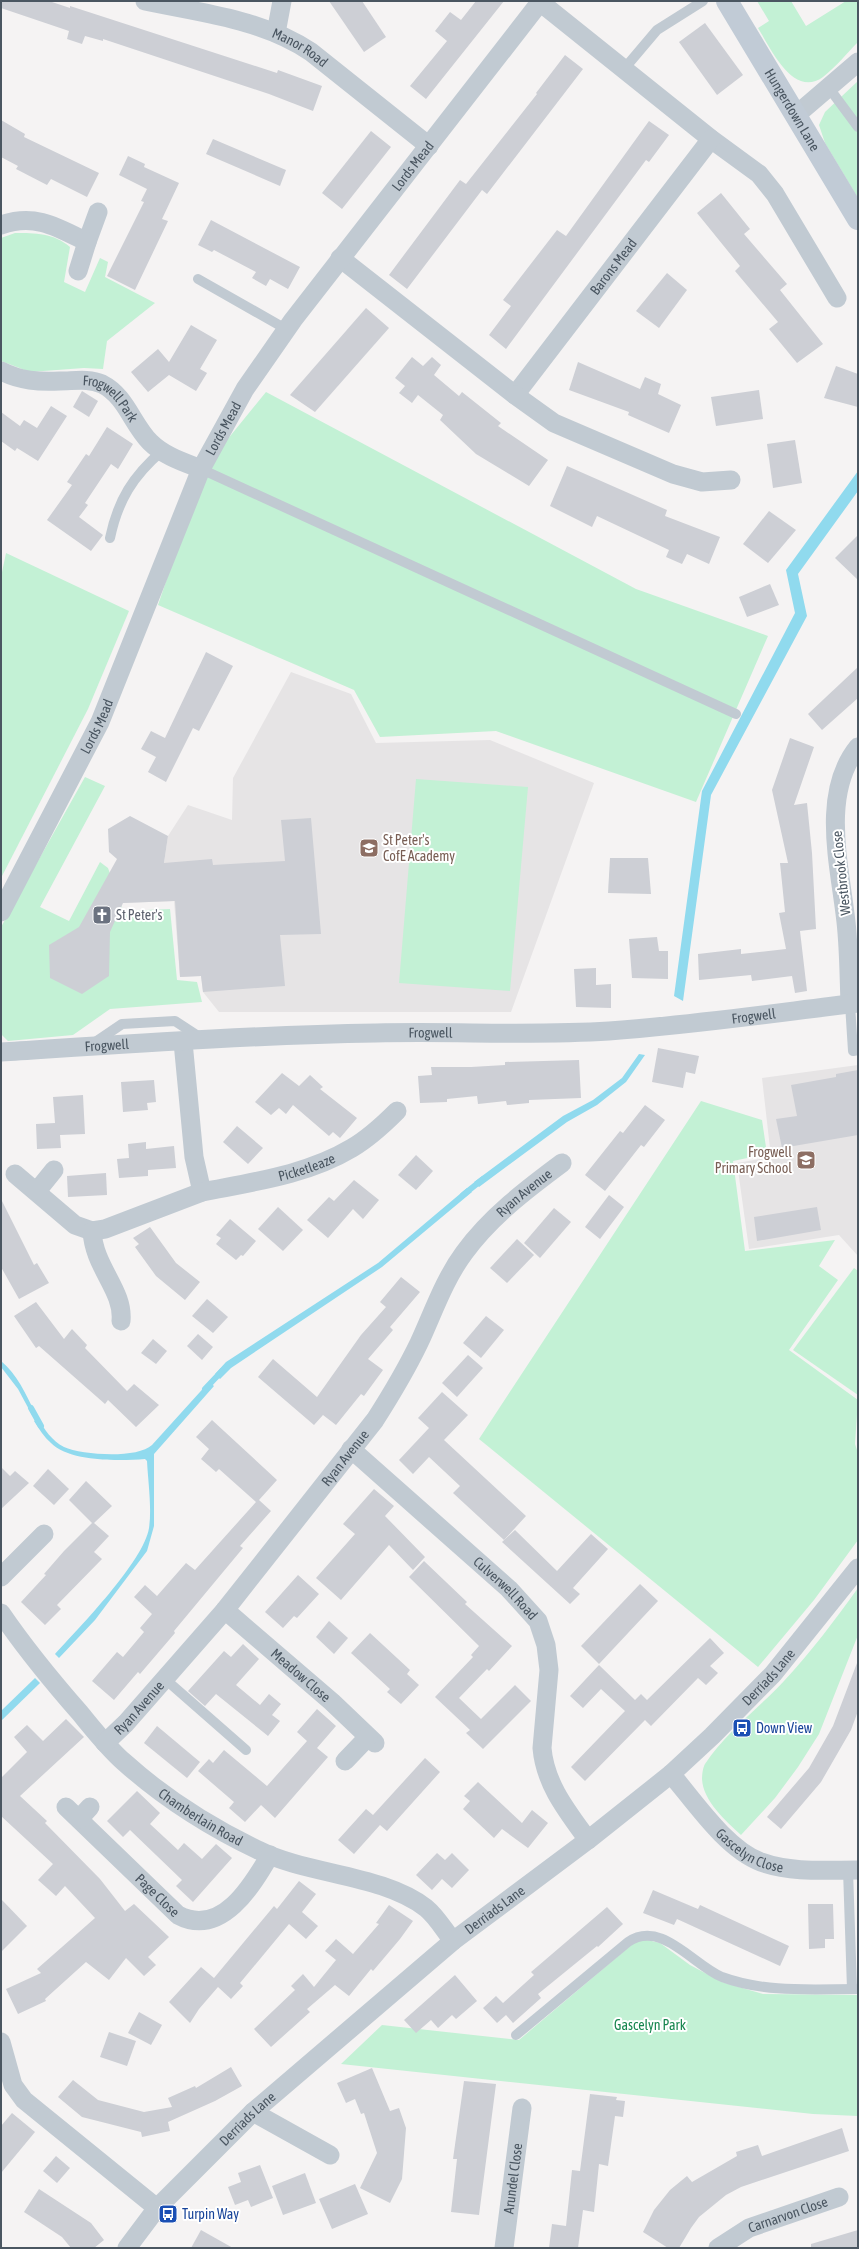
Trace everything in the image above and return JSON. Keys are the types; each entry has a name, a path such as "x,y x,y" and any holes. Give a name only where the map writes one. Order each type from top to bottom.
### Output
{"main road":[{"name":"Hungerdown Lane","path":"727,1 858,219"}],"street":[{"name":"Manor Road","path":"145,1 216,15 276,33 311,52 429,146"},
{"path":"276,33 282,1"},
{"path":"541,2 711,139 767,182 838,298"},
{"name":"Lords Mead","path":"1,912 100,722 201,469 245,389 286,329 340,258 541,2"},
{"path":"795,116 858,62"},
{"name":"Barons Mead","path":"515,395 711,139"},
{"path":"78,271 98,212"},
{"path":"1,225 15,220 36,220 50,224 87,242"},
{"path":"340,258 515,395 554,423 673,474 702,482 731,479"},
{"name":"Frogwell Park","path":"1,371 19,379 32,382 89,380 103,385 121,400 146,438 162,451 201,469"},
{"name":"Westbrook Close","path":"854,1004 835,809 841,776 858,747"},
{"name":"Frogwell","path":"1,1052 204,1040 376,1033 497,1035 611,1031 725,1020 854,1004"},
{"path":"183,1042 194,1157 202,1192"},
{"name":"Picketleaze","path":"92,1231 106,1229 202,1192 282,1175 324,1162 363,1141 397,1111"},
{"name":"Ryan Avenue","path":"105,1742 126,1723 225,1610 375,1420 397,1387 447,1281 463,1254 487,1226 519,1196 562,1163"},
{"path":"36,1191 54,1170"},
{"path":"15,1174 75,1224 92,1231 97,1257 121,1305 121,1321"},
{"name":"Culverwell Road","path":"351,1449 503,1584 530,1610 538,1621 546,1645 549,1670 542,1748 543,1761 555,1792 588,1840"},
{"path":"1,1577 23,1546 44,1534"},
{"name":"Derriads Lane","path":"127,2248 157,2208 253,2112 453,1941 588,1840 671,1774 734,1715 773,1674 858,1568"},
{"name":"Meadow Close","path":"225,1610 332,1702 371,1740 345,1761"},
{"name":"Chamberlain Road","path":"1,1614 37,1662 105,1742 143,1778 182,1807 204,1822 270,1855 377,1886 408,1898 432,1914 453,1941"},
{"name":"Gascelyn Close","path":"671,1774 720,1832 752,1858 783,1868 853,1870"},
{"name":"Page Close","path":"78,1811 178,1915 189,1921 208,1920 234,1906 254,1883 270,1855"},
{"path":"1,2042 13,2085 24,2100 157,2208"},
{"path":"253,2112 314,2137 330,2154"},
{"name":"Arundel Close","path":"504,2248 525,2119"},
{"name":"Carnarvon Close","path":"718,2248 749,2228 839,2197"}],"lane":[{"path":"624,68 657,30 703,1"},
{"path":"829,88 858,127"},
{"path":"198,279 286,329"},
{"path":"110,538 112,528 129,487 136,476 162,451"},
{"path":"201,469 736,714"},
{"path":"854,1004 853,1051 858,1050"},
{"path":"91,1046 122,1024 175,1021 204,1040"},
{"path":"165,1679 246,1750"},
{"path":"516,2035 628,1942 646,1935 665,1941 721,1976 763,1988 855,1989 853,1870"}],"shaded area":[{"name":"St Peter's CofE Academy","path":"291,672 351,694 376,743 490,740 594,783 511,1012 219,1012 203,992 201,976 180,977 174,901 123,903 164,863 168,836 188,805 232,820 233,778"},
{"name":"Frogwell Primary School","path":"858,1065 858,1256 839,1235 749,1249 737,1163 771,1157 762,1078"}],"green space":[{"path":"757,1 791,1 806,26 846,1 858,1 858,42 823,77 812,82 802,81 792,76 784,68 776,58 758,28 769,21"},
{"path":"858,81 858,198 825,143 819,125 825,112"},
{"path":"15,233 51,236 64,242 70,247 64,282 85,292 100,258 108,262 105,277 155,303 107,341 103,369 84,368 30,372 1,361 1,238"},
{"path":"266,392 636,589 768,636 696,802 496,731 380,737 354,690 158,605 205,467"},
{"path":"6,553 129,611 88,709 1,878 1,577"},
{"path":"85,777 105,786 40,907 69,921 100,862 108,868 123,911 170,909 177,980 197,982 202,1002 110,1009 73,1035 8,1041 1,1034 1,927"},
{"path":"416,779 528,787 510,991 399,983"},
{"path":"701,1101 762,1120 767,1154 733,1161 745,1251 835,1240 819,1266 838,1280 789,1350 858,1400 855,1444 858,1453 858,1540 814,1600 758,1667 479,1439"},
{"path":"854,1268 858,1271 858,1395 793,1350"},
{"path":"858,1588 858,1635 819,1734 798,1767 775,1798 741,1835 716,1810 706,1795 702,1779 704,1765 722,1742 804,1659"},
{"name":"Gascelyn Park","path":"643,1939 660,1943 690,1965 722,1982 763,1994 858,1995 858,2116 813,2114 341,2064 382,2025 519,2040 636,1941"}],"water":[{"path":"858,471 858,491 798,574 807,616 711,795 683,1001 674,996 702,791 795,613 786,570"},
{"path":"639,1054 645,1055 626,1082 597,1105 567,1122 479,1187 474,1182 563,1116 593,1100 622,1078"},
{"path":"467,1188 472,1192 382,1267 231,1368 220,1379 215,1374 226,1362 378,1263"},
{"path":"1,1361 12,1372 21,1385 35,1413 32,1415 18,1389 1,1367"},
{"path":"209,1382 214,1386 154,1454 154,1526 147,1551 95,1620 59,1658 55,1654 109,1594 136,1558 145,1542 149,1528 150,1512 147,1461 145,1459 95,1459 70,1454 51,1443 44,1436 34,1421 38,1418 52,1438 64,1447 72,1450 96,1454 122,1454 134,1452 152,1445"},
{"path":"35,1678 40,1683 1,1721 1,1711"}],"building":[{"path":"1,1 49,1 70,8 70,6 277,73 278,70 322,86 313,111 269,94 103,39 103,41 85,36 82,44 67,39 69,31 1,8"},
{"path":"329,1 362,1 386,37 364,52"},
{"path":"476,1 504,1 426,99 410,86 447,41 435,31 450,12 461,20"},
{"path":"705,23 743,75 717,95 679,42"},
{"path":"565,55 583,69 487,194 482,190 407,289 389,275 460,180 466,184 537,94 536,93"},
{"path":"1,120 25,134 24,137 99,173 87,197 51,179 47,185 16,169 18,166 1,157"},
{"path":"649,121 669,135 649,162 646,160 506,349 489,335 511,306 503,300 557,230 566,236"},
{"path":"371,131 391,147 342,209 322,193"},
{"path":"213,139 286,170 280,186 206,154"},
{"path":"128,156 145,164 144,167 179,183 162,219 168,221 135,290 107,276 144,202 141,201 147,189 119,175"},
{"path":"721,193 750,229 744,234 787,284 780,290 823,344 797,363 769,329 778,322 735,271 740,266 697,213"},
{"path":"211,220 300,267 288,289 270,279 266,286 252,278 256,272 214,250 212,252 198,245"},
{"path":"667,273 687,290 659,328 636,311"},
{"path":"366,308 389,328 315,412 290,395"},
{"path":"191,325 217,340 200,369 207,373 196,391 169,375 148,392 131,372 158,349 169,362"},
{"path":"412,357 423,366 432,357 441,365 434,375 459,396 462,392 501,423 498,426 548,460 529,486 476,454 440,420 443,415 418,395 412,403 399,393 405,386 395,378"},
{"path":"578,362 640,389 645,377 661,384 658,394 681,405 669,433 628,415 629,412 569,390"},
{"path":"836,366 858,374 858,407 824,398"},
{"path":"759,390 763,419 716,426 711,397"},
{"path":"82,391 98,401 89,417 73,407"},
{"path":"51,406 67,416 38,461 17,448 15,451 1,441 1,412 20,426 24,420 37,428"},
{"path":"107,427 133,444 118,469 111,464 85,503 88,505 79,517 103,535 91,551 47,520 72,485 67,482 86,454 89,456"},
{"path":"795,440 802,483 773,488 767,444"},
{"path":"567,466 667,510 665,516 720,537 709,564 687,554 682,564 666,557 669,550 597,516 592,527 550,506"},
{"path":"769,511 796,530 768,563 743,544"},
{"path":"858,535 858,580 835,558"},
{"path":"770,584 779,605 747,617 739,597"},
{"path":"206,652 233,666 199,731 193,728 166,782 148,772 156,757 141,749 151,731 165,738"},
{"path":"858,667 858,698 822,730 808,714"},
{"path":"790,738 814,747 794,805 807,803 812,853 816,929 800,931 807,991 795,993 792,976 752,981 751,975 699,980 698,954 741,949 741,954 786,949 779,913 785,912 780,863 788,863 772,790"},
{"path":"130,816 168,836 164,863 212,859 213,865 285,861 281,820 311,818 321,934 280,935 285,986 203,992 201,976 180,977 175,901 123,903 110,932 109,976 82,994 50,978 49,945 79,927 117,859 109,852 108,829"},
{"path":"610,858 648,858 651,894 608,893"},
{"path":"657,937 659,951 668,951 668,979 632,978 629,939"},
{"path":"596,968 596,985 611,984 611,1008 576,1007 574,969"},
{"path":"658,1048 699,1056 695,1074 686,1072 683,1088 652,1082"},
{"path":"579,1060 581,1098 529,1100 529,1103 507,1105 506,1101 478,1104 477,1096 447,1099 447,1102 420,1103 418,1076 432,1075 431,1067 471,1067 505,1065 505,1062"},
{"path":"858,1070 858,1135 782,1148 776,1119 797,1116 791,1085 836,1077 836,1074"},
{"path":"282,1073 299,1086 310,1075 323,1087 320,1089 357,1118 340,1138 333,1132 329,1136 293,1105 286,1114 279,1108 271,1115 255,1102"},
{"path":"154,1080 156,1102 147,1103 148,1110 123,1112 121,1082"},
{"path":"83,1095 85,1134 60,1135 61,1148 37,1149 36,1124 55,1123 53,1097"},
{"path":"645,1105 665,1120 644,1147 641,1145 605,1191 585,1175 620,1131 623,1133"},
{"path":"237,1126 263,1148 248,1164 223,1142"},
{"path":"146,1142 146,1149 174,1146 176,1168 148,1170 148,1176 119,1178 117,1159 129,1158 128,1144"},
{"path":"416,1155 433,1171 416,1190 398,1175"},
{"path":"106,1173 107,1195 68,1197 67,1176"},
{"path":"354,1180 379,1200 363,1219 353,1209 328,1238 307,1220 329,1197 334,1201"},
{"path":"609,1195 624,1207 600,1239 585,1227"},
{"path":"1,1199 34,1265 37,1263 49,1283 19,1299 1,1267"},
{"path":"278,1207 303,1230 283,1251 258,1229"},
{"path":"817,1207 821,1230 757,1241 754,1217"},
{"path":"554,1208 571,1222 540,1258 524,1243"},
{"path":"230,1219 256,1241 243,1256 241,1255 236,1260 216,1244 221,1238 216,1235"},
{"path":"150,1227 176,1263 200,1282 185,1300 156,1276 135,1247 139,1244 133,1238"},
{"path":"517,1239 534,1255 507,1283 490,1268"},
{"path":"401,1277 420,1292 390,1327 393,1330 368,1359 383,1370 364,1396 361,1394 336,1425 323,1415 314,1425 258,1377 273,1359 317,1397 361,1335 386,1307 380,1302"},
{"path":"207,1299 228,1317 213,1333 192,1316"},
{"path":"36,1302 64,1339 72,1329 87,1345 85,1348 127,1391 134,1384 159,1405 136,1427 108,1400 105,1404 39,1346 36,1348 14,1316"},
{"path":"486,1316 504,1330 481,1358 463,1343"},
{"path":"198,1334 213,1347 202,1360 187,1346"},
{"path":"153,1339 167,1351 156,1364 141,1353"},
{"path":"468,1355 483,1368 457,1397 442,1383"},
{"path":"442,1392 468,1415 444,1440 526,1516 504,1540 453,1493 460,1486 429,1457 413,1474 399,1460 429,1428 418,1418"},
{"path":"212,1420 277,1480 259,1500 271,1511 240,1546 243,1548 174,1631 175,1633 140,1674 138,1672 114,1700 92,1681 117,1652 123,1657 144,1632 140,1628 152,1614 134,1597 145,1585 157,1596 186,1563 195,1570 256,1502 219,1469 216,1472 201,1459 209,1449 196,1437"},
{"path":"1,1467 10,1476 15,1471 29,1483 1,1509"},
{"path":"48,1469 69,1489 54,1505 33,1486"},
{"path":"86,1481 112,1506 94,1523 109,1536 94,1552 102,1559 57,1605 61,1609 45,1625 21,1602 46,1575 44,1574 64,1551 92,1523 69,1500"},
{"path":"374,1489 394,1506 385,1516 425,1557 413,1570 389,1545 341,1600 316,1578 355,1534 343,1524"},
{"path":"515,1530 557,1571 591,1534 608,1549 573,1588 580,1594 570,1604 502,1542"},
{"path":"424,1561 467,1602 465,1604 512,1646 489,1671 487,1669 459,1698 481,1719 515,1685 531,1701 483,1749 466,1733 470,1730 435,1697 473,1657 471,1655 479,1646 409,1577"},
{"path":"298,1575 319,1594 297,1618 294,1616 283,1628 265,1612"},
{"path":"640,1584 658,1601 599,1664 581,1646"},
{"path":"329,1621 348,1638 334,1654 316,1637"},
{"path":"370,1633 410,1670 407,1674 419,1685 401,1704 387,1692 390,1689 351,1653"},
{"path":"710,1638 724,1653 710,1666 718,1673 706,1685 698,1678 651,1726 645,1720 585,1781 571,1767 625,1711 601,1689 583,1708 570,1696 599,1665 635,1700 641,1694 647,1700"},
{"path":"243,1644 259,1659 236,1685 260,1705 269,1694 281,1704 272,1715 280,1721 268,1736 216,1694 205,1706 188,1691 224,1651 231,1657"},
{"path":"857,1663 858,1711 851,1730 821,1782 781,1829 767,1817 809,1768 833,1726"},
{"path":"317,1709 336,1726 317,1748 328,1757 275,1818 261,1805 245,1822 229,1808 234,1802 198,1771 209,1759 213,1763 224,1750 267,1786 307,1741 297,1732"},
{"path":"66,1719 84,1737 20,1796 47,1821 45,1823 100,1879 125,1911 134,1904 169,1937 148,1957 156,1965 144,1976 126,1958 109,1980 86,1962 45,1999 46,2001 18,2014 6,1989 41,1973 37,1969 95,1918 65,1886 56,1896 38,1880 53,1864 1,1816 1,1778 27,1752 14,1737 27,1725 43,1741"},
{"path":"157,1726 200,1762 187,1778 144,1743"},
{"path":"425,1758 440,1772 387,1831 380,1825 354,1854 338,1840 366,1809 373,1815"},
{"path":"478,1782 522,1823 532,1810 548,1823 528,1848 502,1829 494,1838 463,1809 470,1801 464,1796"},
{"path":"137,1791 160,1813 150,1824 178,1850 184,1843 202,1859 216,1844 232,1858 193,1902 176,1886 182,1880 130,1830 123,1837 107,1821"},
{"path":"437,1853 445,1860 452,1853 469,1870 452,1888 442,1879 432,1890 416,1875"},
{"path":"299,1881 316,1894 302,1912 318,1926 306,1939 289,1924 240,1983 243,1986 231,1999 218,1987 199,2009 190,2023 169,2002 201,1967 214,1978 274,1906 277,1909"},
{"path":"653,1890 698,1909 700,1905 789,1946 780,1966 677,1919 674,1925 643,1913"},
{"path":"1,1899 27,1926 1,1952"},
{"path":"808,1904 833,1904 834,1939 825,1939 825,1948 809,1949"},
{"path":"389,1905 413,1921 400,1939 373,1971 371,1969 349,1996 335,1985 307,2009 310,2012 271,2047 254,2029 295,1990 291,1986 303,1974 314,1987 336,1960 325,1951 336,1939 353,1954 379,1924 376,1923"},
{"path":"607,1907 623,1924 598,1947 597,1946 538,1994 541,1998 513,2023 506,2015 497,2023 483,2008 496,1996 503,2003 534,1975 531,1972"},
{"path":"455,1975 477,2001 456,2019 452,2015 438,2028 431,2020 416,2033 404,2020"},
{"path":"139,2012 162,2025 151,2045 128,2033"},
{"path":"109,2032 136,2041 127,2066 100,2057"},
{"path":"231,2067 242,2086 215,2101 168,2122 170,2131 142,2137 141,2132 82,2117 58,2097 73,2080 98,2100 144,2112 172,2107 168,2098 195,2086 196,2088"},
{"path":"372,2068 390,2111 399,2108 406,2128 402,2179 390,2203 360,2188 377,2153 364,2113 361,2114 355,2099 346,2103 337,2083"},
{"path":"464,2081 496,2084 479,2215 451,2212 457,2159 453,2159"},
{"path":"590,2094 617,2097 616,2100 625,2101 623,2117 615,2116 608,2166 599,2164 594,2212 583,2210 578,2248 549,2248 552,2224 566,2226 572,2170 580,2171"},
{"path":"12,2113 35,2132 1,2173 1,2126"},
{"path":"842,2128 849,2151 741,2187 726,2195 699,2217 679,2248 668,2248 643,2232 654,2210 670,2190 687,2176 692,2182 737,2156 736,2152 758,2145 762,2156"},
{"path":"56,2156 70,2168 57,2183 43,2171"},
{"path":"260,2165 273,2198 251,2207 248,2200 235,2205 228,2187 241,2182 238,2173"},
{"path":"305,2173 316,2203 283,2215 272,2186"},
{"path":"355,2184 368,2214 332,2229 319,2199"},
{"path":"39,2189 91,2223 104,2240 94,2248 71,2248 62,2237 24,2212"},
{"path":"201,2230 233,2248 191,2248"},
{"path":"858,2230 858,2248 811,2248 811,2244"}],"waterway":[{"path":"463,1195 483,1179"},
{"path":"205,1389 222,1371"},
{"path":"31,1408 41,1426"}],"place":[{"name":"St Peter's CofE Academy","path":"369,848"},
{"name":"St Peter's","path":"102,915"},
{"name":"Frogwell Primary School","path":"806,1160"},
{"name":"Down View","path":"742,1728"},
{"name":"Turpin Way","path":"168,2214"}]}
